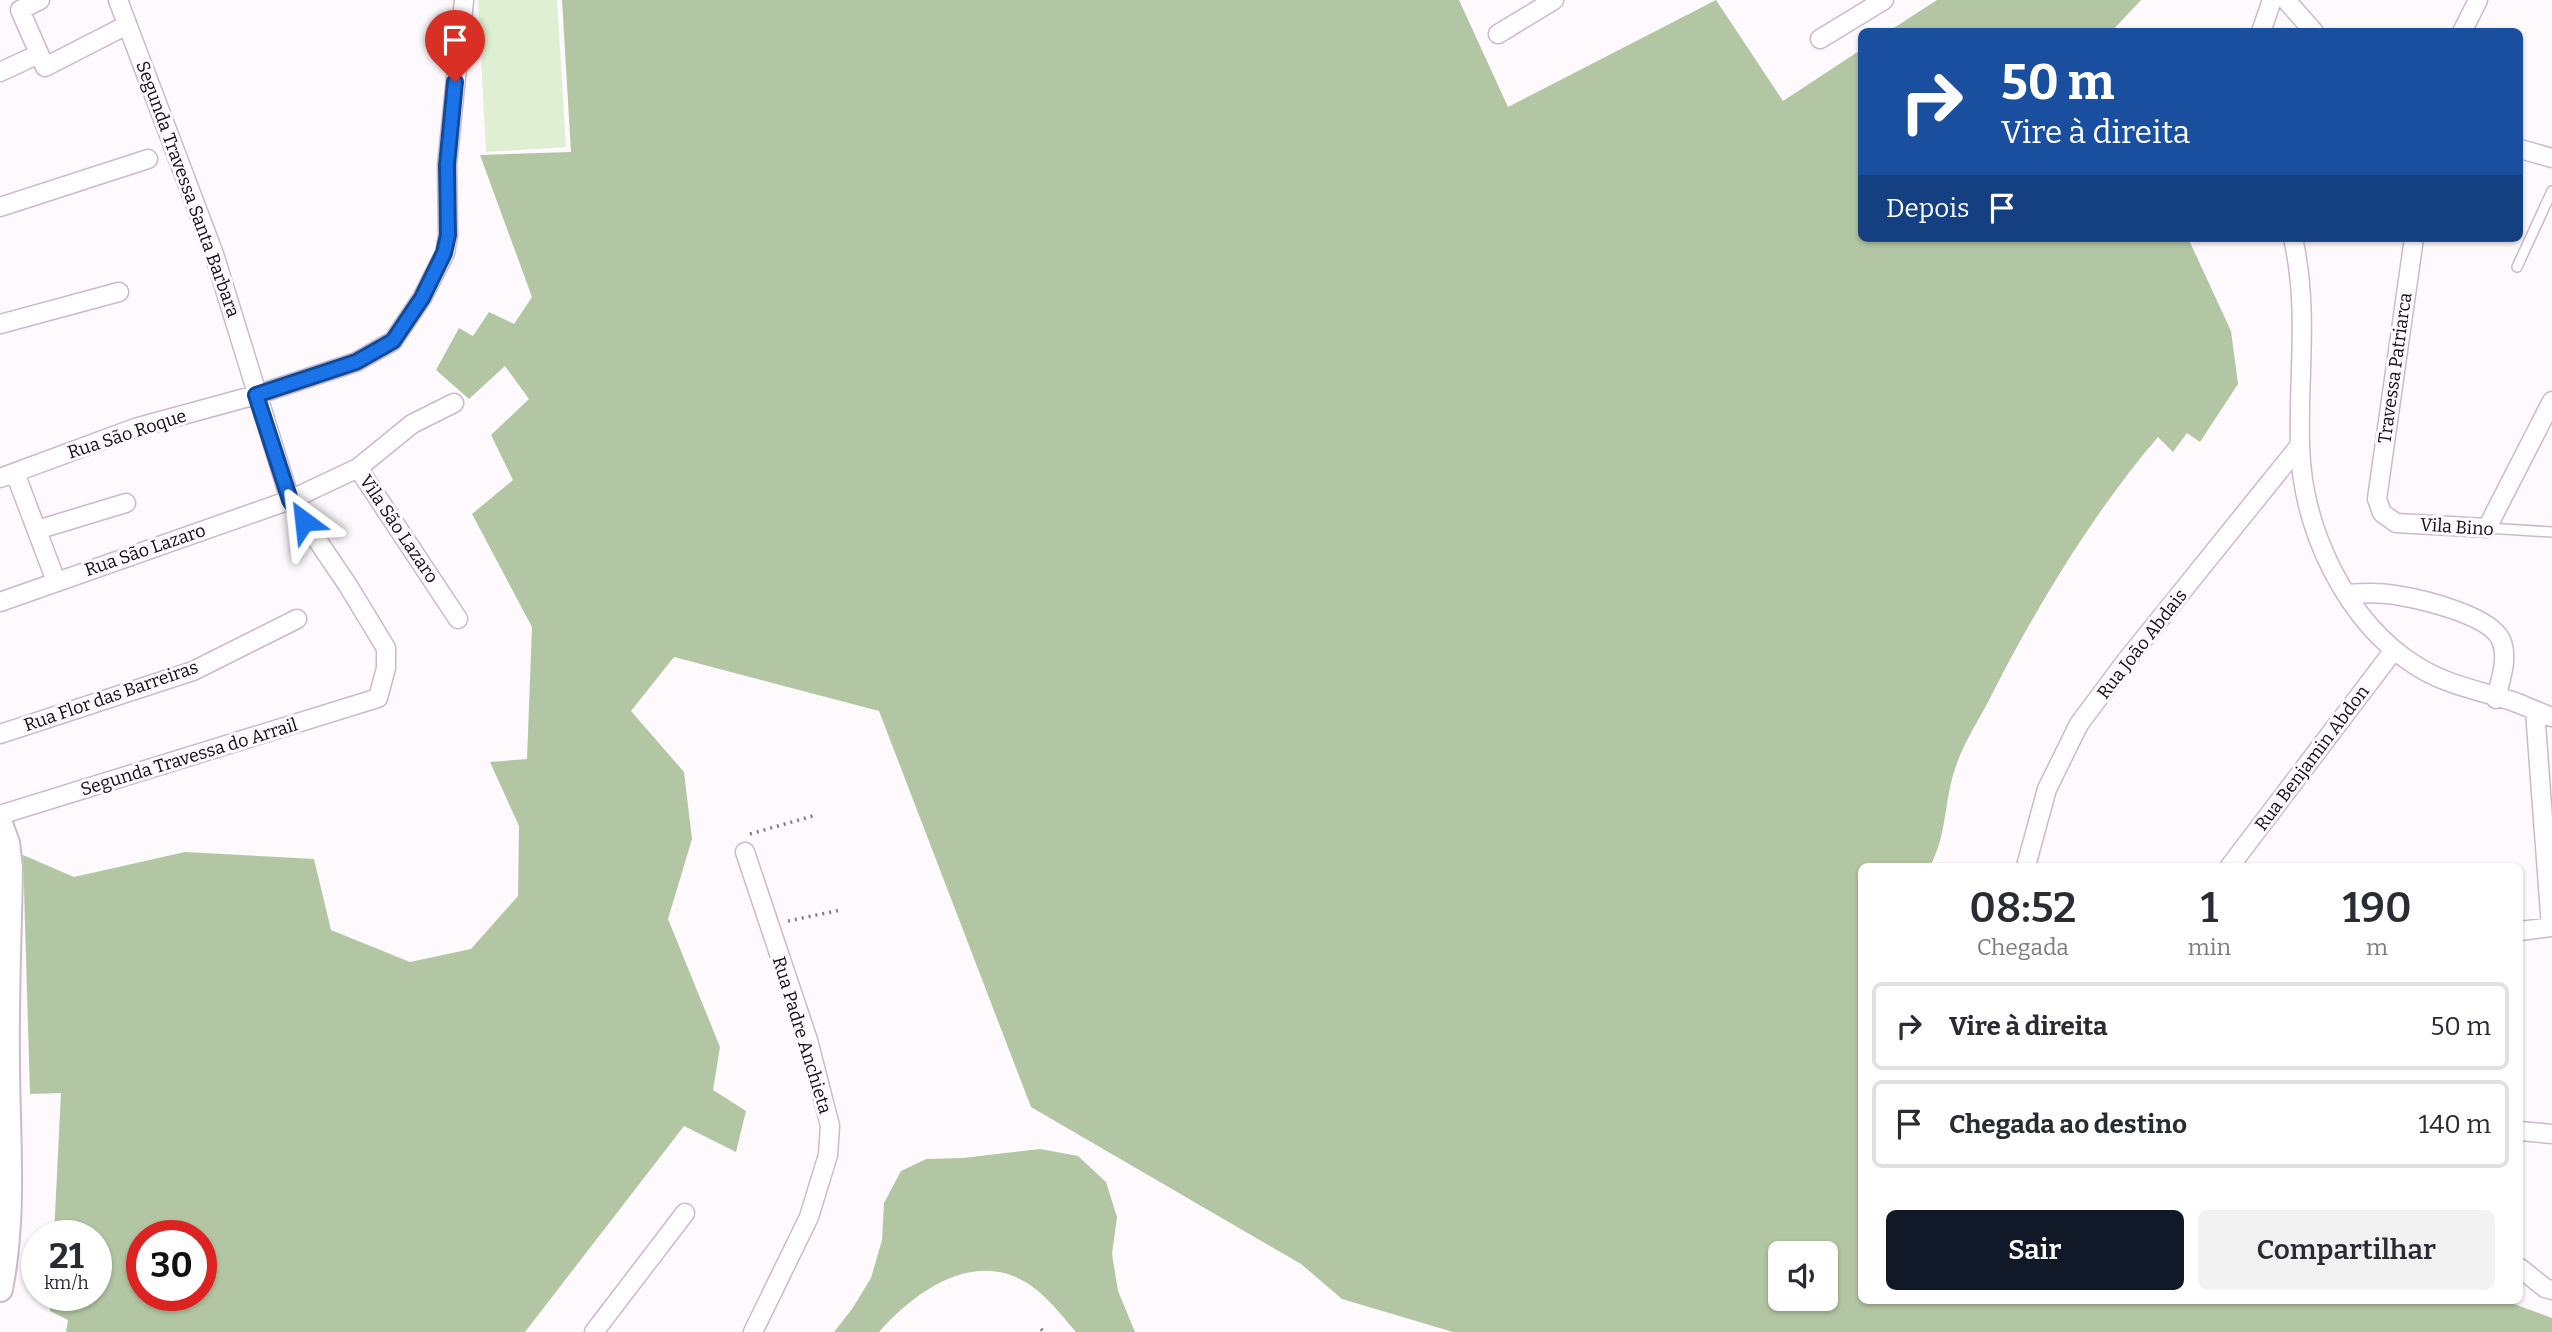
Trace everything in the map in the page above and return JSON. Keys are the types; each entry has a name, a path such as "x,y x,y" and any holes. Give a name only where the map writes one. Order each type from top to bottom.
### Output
{"street":[{"path":"40,0 20,10 42,60"},
{"name":"Rua São Roque","path":"7,475 135,428 256,395 356,362 393,341 422,298 444,253 448,235 447,165 464,0"},
{"path":"1498,34 1554,0"},
{"path":"1820,39 1884,0"},
{"path":"2262,28 2272,0"},
{"path":"2286,0 2310,28"},
{"path":"2464,28 2478,0"},
{"name":"Segunda Travessa Santa Barbara","path":"121,1 127,24 215,254 290,500 347,584 386,648 386,667 378,698"},
{"path":"0,72 42,60 127,24"},
{"path":"2523,150 2552,158"},
{"path":"0,207 148,159"},
{"path":"2294,242 2304,308 2300,445 2304,488 2313,525 2326,559 2367,622 2394,650 2444,681 2544,714 2552,927 2523,931"},
{"name":"Travessa Patriarca","path":"2377,499 2413,242"},
{"path":"0,324 119,292"},
{"path":"2487,528 2552,401"},
{"path":"358,467 412,424 454,403"},
{"name":"Rua João Abdais","path":"2027,863 2047,789 2079,724 2126,661 2300,445"},
{"name":"Vila São Lazaro","path":"290,500 358,467 458,619"},
{"path":"7,475 37,530 56,581"},
{"name":"Vila Bino","path":"2377,499 2382,513 2396,523 2487,528"},
{"name":"Rua São Lazaro","path":"0,602 290,500"},
{"path":"37,530 126,503"},
{"path":"2347,594 2374,593 2421,600 2468,615 2494,630 2502,642 2504,653 2496,699"},
{"name":"Rua Flor das Barreiras","path":"0,734 193,671 297,619"},
{"name":"Rua Benjamin Abdon","path":"2232,863 2394,650"},
{"name":"Segunda Travessa do Arrail","path":"0,815 378,698"},
{"path":"0,824 7,844 10,868 7,1060 11,1206 0,1289"},
{"name":"Rua Padre Anchieta","path":"745,852 814,1062 830,1126 828,1155 809,1217 753,1332"},
{"path":"2523,1131 2552,1134"},
{"path":"594,1332 685,1213"},
{"path":"2523,1271 2545,1289 2552,1290"}],"lane":[{"path":"2517,267 2552,191"},
{"name":"Vila Bino","path":"2487,528 2552,532"}],"path":[{"path":"745,852 742,840 746,836 816,815"},
{"path":"769,926 841,910"}],"green space":[{"path":"478,0 557,0 566,147 486,152"},
{"path":"562,0 1459,0 1508,107 1716,0 1783,101 1858,52 1858,242 2190,242 2231,331 2238,384 2200,442 2187,433 2173,452 2158,437 2111,497 2066,564 2024,634 1962,752 1951,781 1940,843 1932,863 1858,863 1858,1304 2514,1304 2552,1318 2552,1332 1453,1332 1342,1299 1301,1264 1031,1107 879,711 674,657 631,711 684,772 692,839 668,919 720,1047 713,1090 746,1111 736,1152 684,1126 525,1332 66,1332 68,1320 50,1311 112,1311 112,1220 55,1220 61,1093 30,1094 23,855 74,877 185,852 314,859 331,930 410,962 471,949 518,896 519,826 490,762 527,759 532,627 472,514 513,480 491,435 529,399 505,366 469,399 436,370 459,328 473,336 489,312 514,324 532,297 480,155 571,152"},
{"path":"1937,0 2141,0 2115,28 1894,28"},
{"path":"1040,1149 1078,1156 1106,1182 1117,1217 1112,1254 1118,1291 1135,1332 1076,1332 1049,1301 1030,1285 1010,1275 989,1271 948,1279 929,1289 894,1316 879,1332 834,1332 871,1278 882,1240 884,1203 901,1171 926,1159 963,1158"}],"route":[{"path":"304,521 290,500 256,395 356,362 393,341 422,298 444,253 448,235 447,165 455,82"}]}
